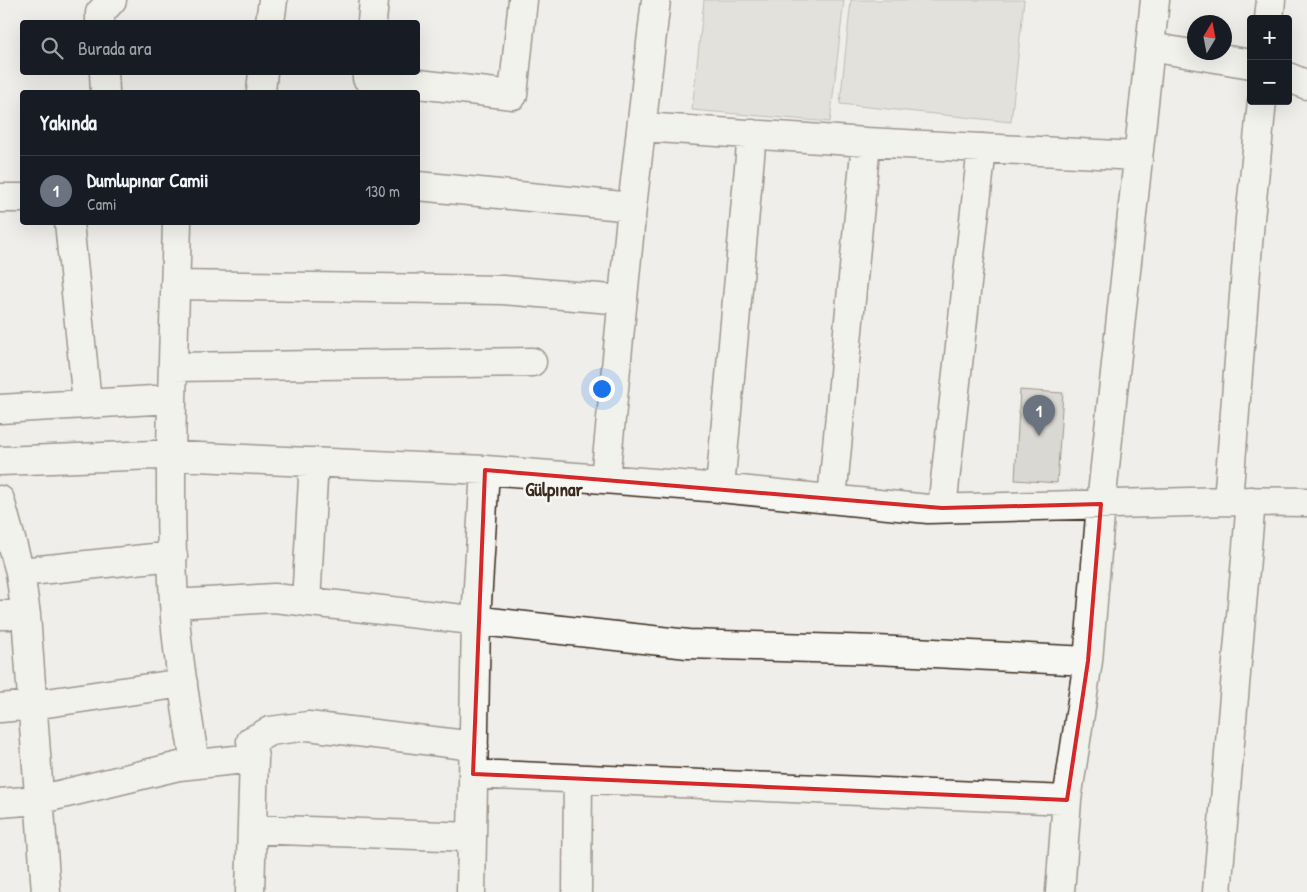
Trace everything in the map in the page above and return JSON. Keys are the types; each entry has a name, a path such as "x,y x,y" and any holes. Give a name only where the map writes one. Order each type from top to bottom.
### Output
{"street":[{"path":"100,20 100,13 112,0"},
{"path":"270,20 273,0"},
{"path":"372,20 374,0"},
{"path":"367,75 367,78 513,95 523,0"},
{"path":"605,479 632,208 656,0"},
{"path":"1060,892 1067,800 1088,661 1101,504 1155,0"},
{"path":"1269,15 1271,0"},
{"path":"1150,47 1247,63"},
{"path":"104,75 105,90"},
{"path":"261,90 264,75"},
{"path":"1292,78 1307,85"},
{"path":"1217,892 1240,501 1250,219 1262,105"},
{"path":"642,127 866,142 1137,156"},
{"path":"720,488 752,134"},
{"path":"832,499 866,142"},
{"path":"942,508 982,148"},
{"path":"420,186 632,208"},
{"path":"0,198 20,198"},
{"path":"68,225 87,403"},
{"path":"177,225 171,399 174,604 182,683 195,764"},
{"path":"175,285 503,290 623,300"},
{"path":"173,366 532,362"},
{"path":"0,409 171,399"},
{"path":"0,461 171,455 485,470 720,488 928,509 1240,501 1307,502"},
{"path":"306,602 314,462"},
{"path":"471,892 476,620 485,470"},
{"path":"0,500 20,572 13,615 34,705 38,800 43,838 44,892"},
{"path":"20,572 173,556"},
{"path":"174,604 274,598 688,644 877,650 1088,661"},
{"path":"0,708 34,705 182,683"},
{"path":"250,892 254,758 251,741 270,731 308,726 474,746"},
{"path":"0,802 38,800 179,766 254,758"},
{"path":"473,774 1067,800"},
{"path":"577,892 578,779"},
{"path":"252,829 472,837"}],"highlighted area":[{"path":"485,470 942,508 1101,504 1088,661 1067,800 473,774"}],"shaded area":[{"path":"704,0 844,0 830,122 692,110"},
{"path":"851,0 1024,0 1011,122 840,104"}],"building":[{"path":"1020,390 1063,393 1057,483 1015,480"}],"place":[{"name":"Dumlupınar Camii","path":"1039,436"}],"district":[{"name":"Gülpınar","path":"554,489"}]}
